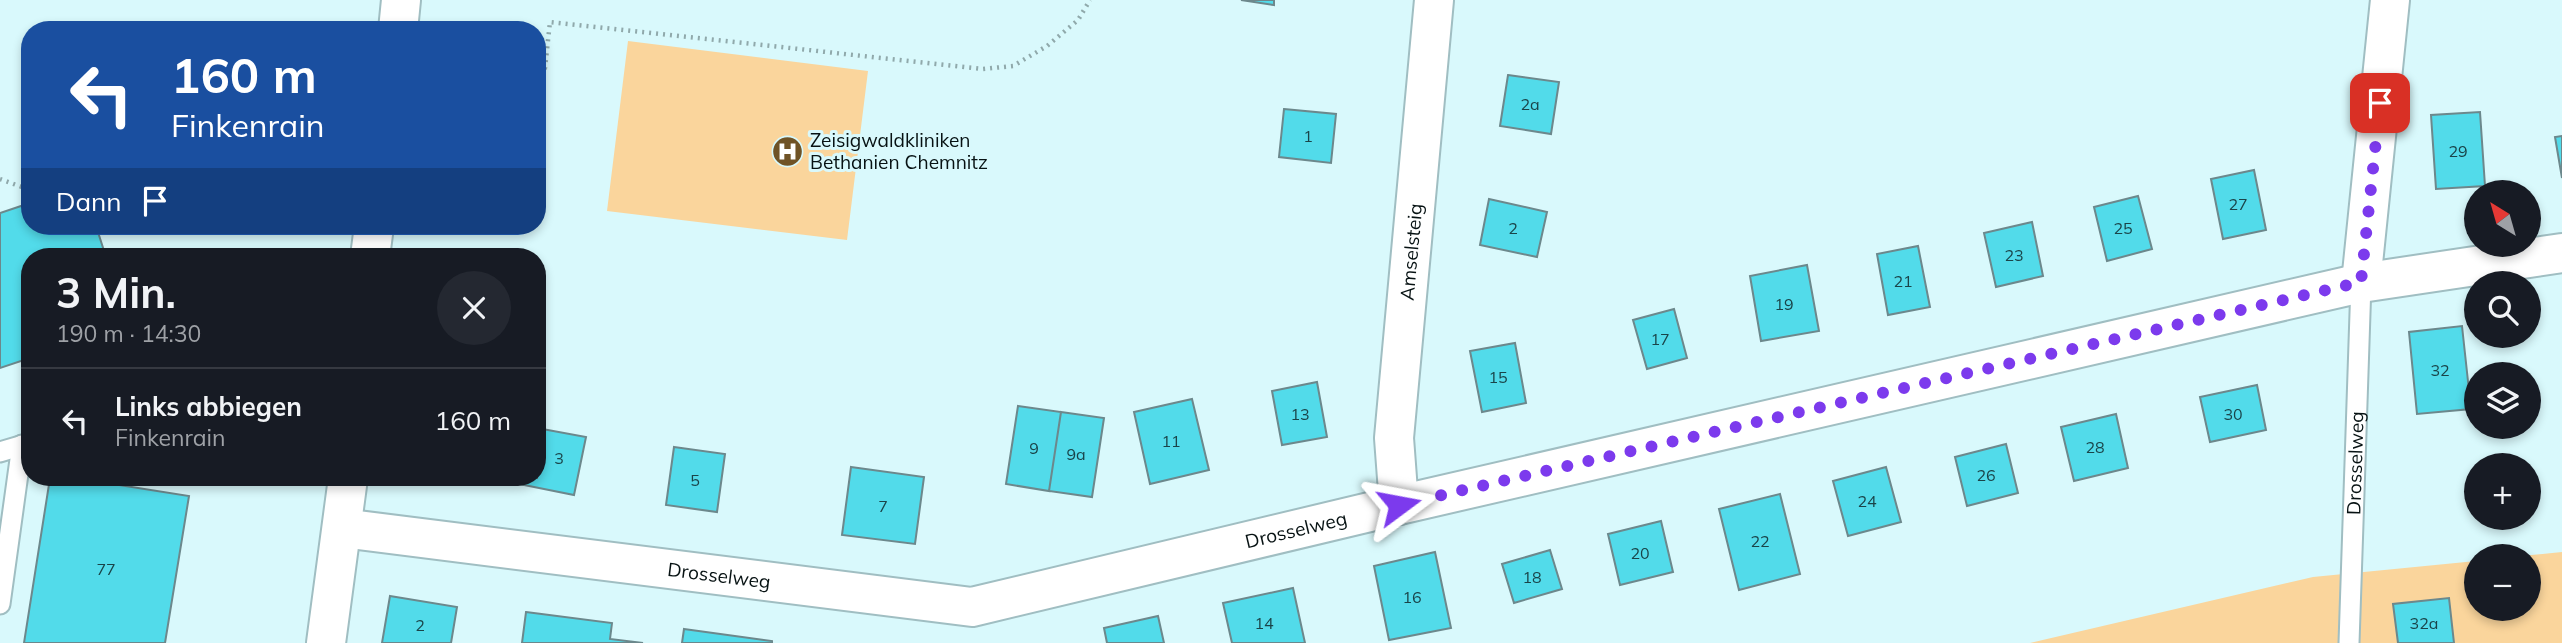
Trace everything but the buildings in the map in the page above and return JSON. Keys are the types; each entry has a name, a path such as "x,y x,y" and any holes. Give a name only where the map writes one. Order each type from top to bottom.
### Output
{"street":[{"path":"399,21 401,0"},
{"name":"Amselsteig","path":"1399,505 1394,438 1434,0"},
{"path":"2361,282 2390,0"},
{"name":"Drosselweg","path":"342,528 972,607 2361,282 2562,253"},
{"path":"326,643 347,486"}],"lane":[{"name":"Drosselweg","path":"2349,643 2361,282"},
{"path":"0,452 21,446"},
{"path":"0,604 21,475"}],"path":[{"path":"546,59 550,22 983,69 1013,66 1047,46 1078,20 1090,0"},
{"path":"0,179 21,187"}],"shaded area":[{"path":"628,41 868,71 847,240 607,211"},
{"path":"2562,552 2562,643 2030,643 2313,577 2464,562 2464,621 2541,621 2541,554"}],"place":[{"name":"Zeisigwaldkliniken Bethanien Chemnitz","path":"787,151"}],"route":[{"path":"1399,505 2361,282 2380,103"}]}
